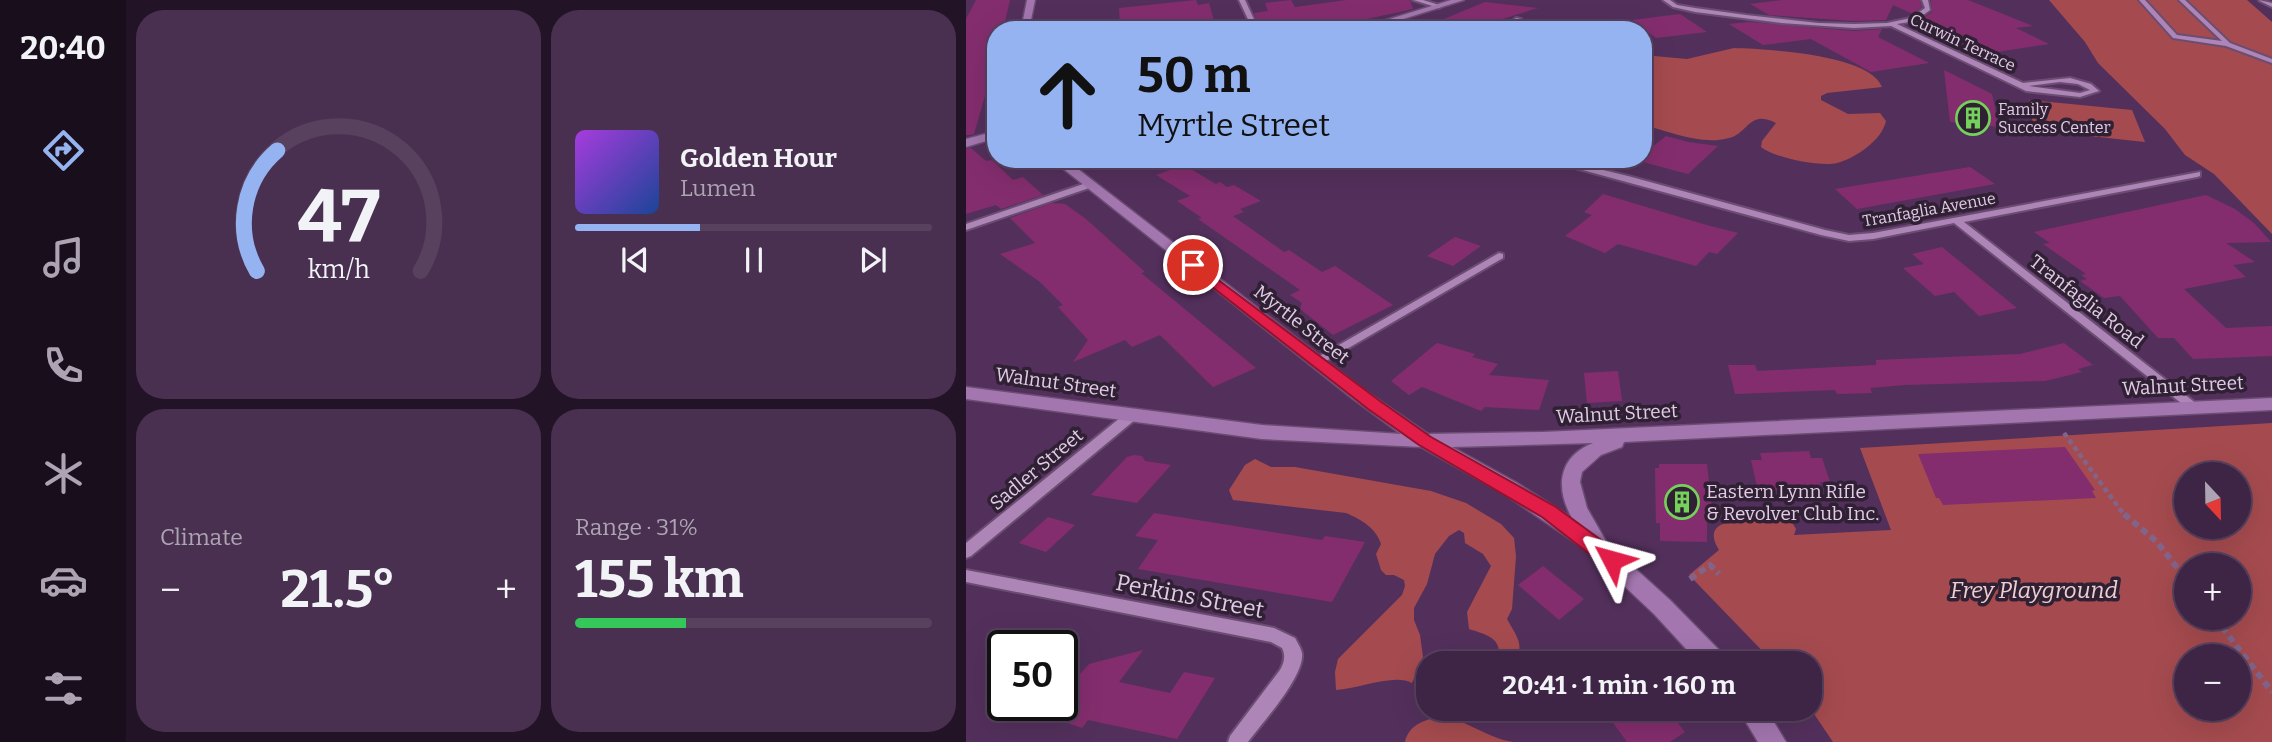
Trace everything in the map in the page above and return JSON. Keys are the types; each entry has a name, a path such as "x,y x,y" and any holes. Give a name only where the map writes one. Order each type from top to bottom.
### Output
{"main road":[{"path":"1027,21 1031,0"},
{"path":"1388,21 1460,0"},
{"path":"966,143 987,137"},
{"name":"Myrtle Street","path":"1068,168 1425,441 1549,512 1612,560"},
{"name":"Walnut Street","path":"966,393 1306,437 1425,441 1646,435 2272,404"},
{"path":"1646,435 1598,447 1580,458 1570,474 1568,484 1573,503 1612,560 1704,651"},
{"path":"1759,721 1773,742"}],"street":[{"path":"1242,0 1252,21"},
{"path":"1416,0 1439,6"},
{"path":"1666,0 1689,9 1828,25 1894,24 1925,14 1928,7 1925,0"},
{"path":"2142,0 2175,37 2227,44 2272,61"},
{"path":"2182,0 2227,44"},
{"name":"Curwin Terrace","path":"1894,24 2021,85 2039,91 2080,95 2095,91 2089,85 2073,81 2021,85"},
{"name":"Tranfaglia Avenue","path":"1580,168 1840,237 1873,236 2197,174"},
{"path":"966,227 1089,185"},
{"name":"Tranfaglia Road","path":"1957,221 2196,408"},
{"path":"1317,361 1499,257"},
{"name":"Sadler Street","path":"966,552 1131,416"},
{"name":"Perkins Street","path":"966,576 1275,635 1285,640 1293,653 1290,671 1237,742"}],"path":[{"path":"2052,414 2128,520 2157,542 2174,564"},
{"path":"1690,579 1710,565 1719,574"},
{"path":"2224,630 2272,692"}],"green space":[{"path":"2049,0 2247,0 2272,22 2272,234 2214,174 2185,155 2165,129 2098,63 2085,42"},
{"path":"1734,48 1791,52 1838,60 1858,67 1873,76 1882,87 1827,93 1821,96 1821,100 1848,114 1880,113 1886,121 1884,128 1860,153 1844,161 1829,164 1787,158 1761,147 1762,141 1776,123 1767,119 1755,120 1736,135 1718,140 1686,137 1652,128 1652,56 1687,59"},
{"path":"2029,100 2132,110 2145,142 2034,130"},
{"name":"Frey Playground","path":"2272,423 2272,742 1833,742 1819,721 1822,721 1822,651 1762,651 1689,575 1719,550 1714,540 1714,532 1718,527 1733,521 1790,519 1796,529 1794,535 1891,530 1860,448"},
{"path":"1255,459 1271,467 1295,467 1431,491 1466,503 1501,524 1514,538 1516,556 1512,609 1507,619 1516,636 1519,651 1499,651 1493,639 1469,629 1467,612 1491,566 1483,554 1465,543 1464,533 1459,530 1449,536 1435,554 1427,584 1414,608 1414,620 1422,651 1416,651 1416,674 1412,683 1396,680 1336,690 1335,672 1338,659 1402,595 1404,580 1394,575 1386,575 1381,570 1376,554 1381,544 1376,533 1368,525 1346,513 1233,500 1229,490 1245,465"},
{"path":"1424,721 1460,721 1494,737 1513,742 1405,742 1414,727"}],"building":[{"path":"976,0 1010,0 1005,21 987,21 987,89 974,134 966,135 966,19"},
{"path":"1196,0 1198,5 1209,3 1214,21 1120,21 1119,8"},
{"path":"1291,0 1295,7 1347,0 1410,0 1413,9 1358,21 1257,21 1254,13 1268,11 1265,3"},
{"path":"1783,0 1920,0 1922,7 1913,14 1893,5 1886,20 1854,21 1769,15 1750,4"},
{"path":"1931,0 1968,0 2033,26 2016,28 2049,44 1997,52 1923,18 1932,12"},
{"path":"1485,2 1538,8 1496,21 1439,21"},
{"path":"1680,14 1707,32 1656,38 1652,35 1652,21 1632,20"},
{"path":"1749,22 1854,31 1882,29 1878,37 1929,63 1871,72 1811,39 1763,45 1729,24"},
{"path":"1944,70 1992,94 1999,127 1950,122"},
{"path":"1666,136 1718,146 1688,174 1652,164 1652,147"},
{"path":"971,148 987,161 987,168 1000,168 1013,180 1023,177 1043,195 1001,209 996,205 966,214 966,149"},
{"path":"1970,167 1995,184 1857,209 1835,189"},
{"path":"1176,168 1189,168 1216,184 1220,182 1227,187 1234,185 1261,201 1240,209 1244,212 1233,216 1284,252 1289,250 1322,272 1335,266 1393,305 1333,335 1300,309 1302,303 1290,295 1300,290 1198,219 1202,218 1177,201 1190,196 1156,175"},
{"path":"1603,194 1738,233 1717,254 1709,252 1696,266 1618,244 1605,253 1565,236 1592,215 1584,212"},
{"path":"2206,195 2235,209 2254,223 2271,242 2226,243 2255,262 2233,265 2246,277 2184,289 2226,328 2272,326 2272,356 2193,359 2174,338 2158,338 2120,296 2104,298 2080,281 2087,279 2081,275 2086,274 2043,244 2050,243 2034,232"},
{"path":"1052,203 1065,204 1086,219 1145,272 1141,273 1256,368 1213,387 1160,335 1132,347 1125,340 1073,362 1088,340 1058,307 1063,305 1040,282 1000,254 1035,243 1010,218"},
{"path":"1455,237 1481,246 1453,266 1427,256"},
{"path":"1942,247 2017,308 1979,316 1954,292 1935,296 1903,268 1924,264 1912,254"},
{"path":"1437,343 1498,364 1489,375 1549,380 1539,410 1485,407 1481,411 1422,387 1409,395 1391,381"},
{"path":"2064,343 2093,365 2078,369 2082,372 2045,381 1905,385 1870,388 1872,393 1837,394 1835,390 1735,394 1728,365 1755,365 1757,371 1876,365 1876,360 2020,354"},
{"path":"1618,371 1622,401 1587,403 1584,373"},
{"path":"2065,447 2095,490 2092,491 2096,498 1943,505 1939,498 1936,498 1918,454"},
{"path":"1809,451 1811,458 1822,458 1830,482 1820,482 1822,489 1758,491 1751,460 1762,460 1760,453"},
{"path":"1142,456 1145,461 1171,465 1137,503 1091,495 1127,457"},
{"name":"Eastern Lynn Rifle & Revolver Club Inc.","path":"1659,464 1707,464 1712,507 1707,507 1707,542 1660,541 1660,523 1656,523 1655,468 1659,468"},
{"path":"1154,513 1322,540 1325,536 1365,542 1332,602 1138,569 1158,540 1135,536"},
{"path":"1048,517 1075,525 1046,552 1019,543"},
{"path":"1543,566 1584,599 1559,620 1518,585"},
{"path":"1143,650 1119,682 1170,693 1184,672 1215,678 1177,739 1088,720 1082,728 1062,721 1078,721 1078,676 1089,664"},
{"path":"1612,721 1676,721 1685,732 1670,742 1627,742"}],"place":[{"name":"Family Success Center","path":"1973,118"},
{"name":"Eastern Lynn Rifle & Revolver Club Inc.","path":"1682,502"}],"route":[{"path":"1193,265 1358,394 1425,441 1549,512 1612,560"}]}
